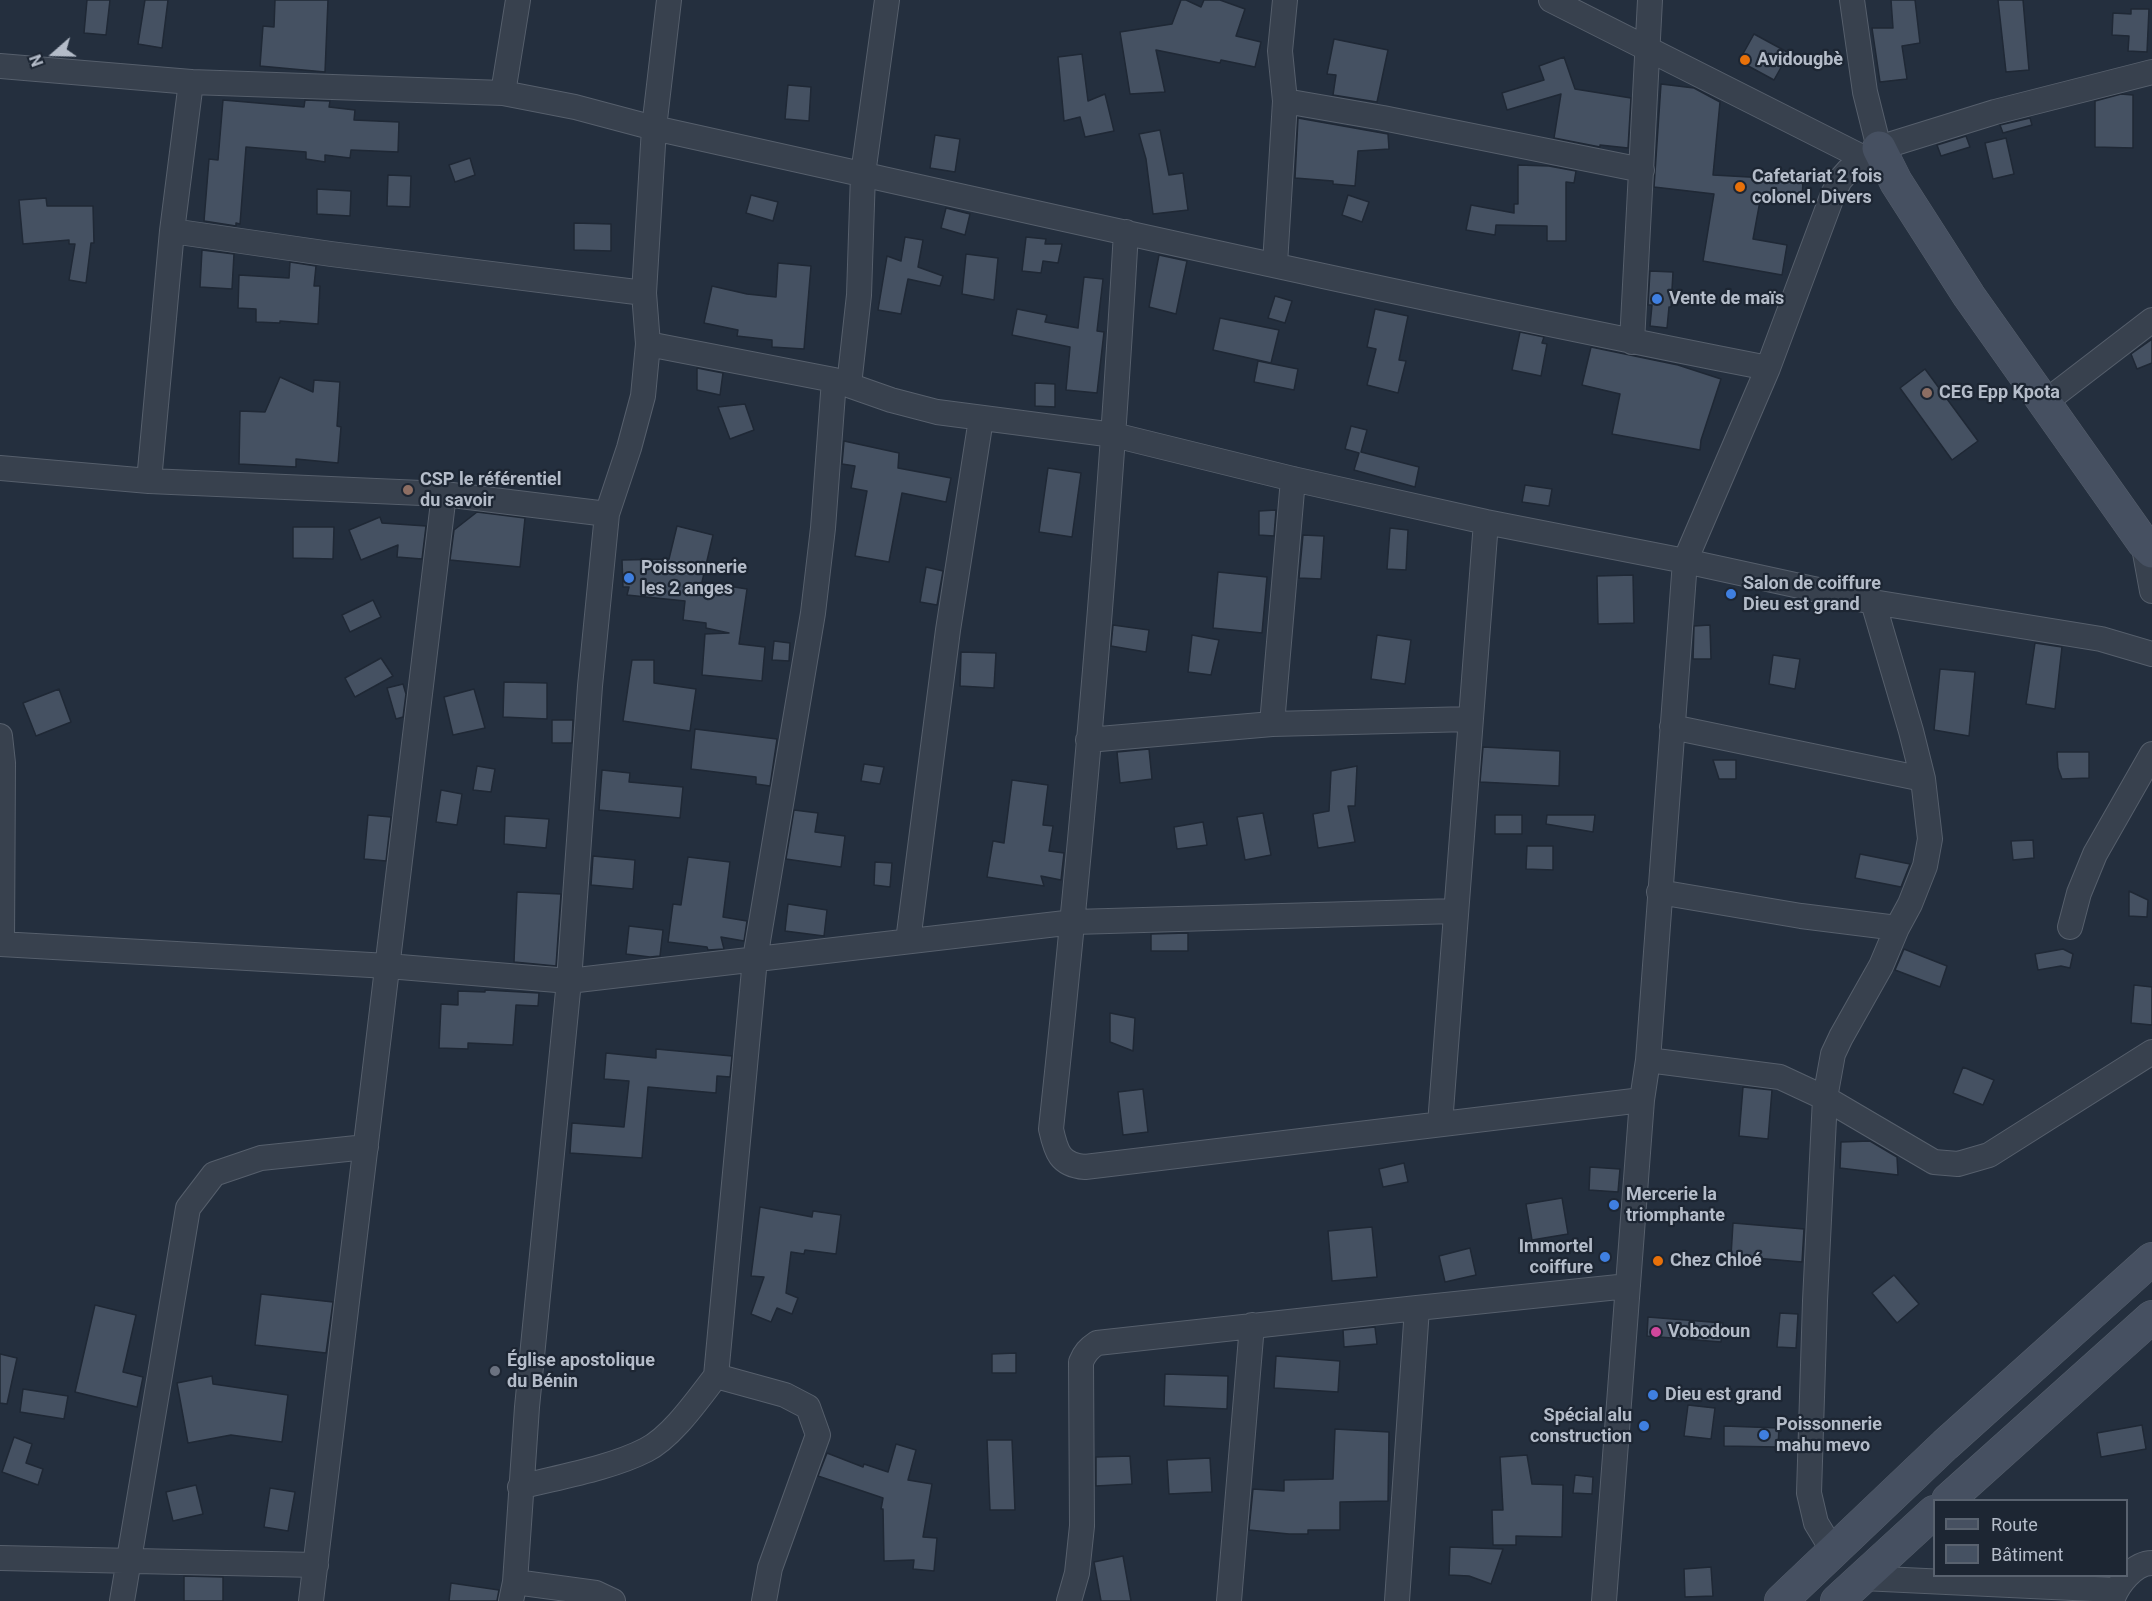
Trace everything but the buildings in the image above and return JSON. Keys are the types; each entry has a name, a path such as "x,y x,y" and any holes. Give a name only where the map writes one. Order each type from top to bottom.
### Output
{"main road":[{"path":"1871,153 1896,182 1969,296 2147,547"},
{"path":"1781,1601 1945,1445 2152,1258"},
{"path":"1949,1499 2152,1317"},
{"path":"1837,1601 1933,1514"}],"street":[{"path":"503,93 518,0"},
{"path":"613,1601 596,1593 513,1591 520,1486 569,981 590,686 607,514 643,396 648,344 644,293 654,128 669,0"},
{"path":"520,1486 602,1466 647,1450 675,1427 716,1376 755,959 813,613 841,382 859,295 863,174 887,0"},
{"path":"1275,264 1285,101 1280,51 1285,0"},
{"path":"1551,0 1649,50 1871,153"},
{"path":"1632,342 1650,0"},
{"path":"1852,0 1871,153"},
{"path":"0,66 191,82 503,93 575,107 654,128 1632,342 1768,368"},
{"path":"1604,1601 1642,1100 1648,1060 1685,561 1768,368 1839,180 1871,153 1995,112 2152,72"},
{"path":"149,480 172,231 191,82"},
{"path":"1285,101 1383,117 1642,170"},
{"path":"172,231 342,256 644,293"},
{"path":"1126,232 1114,435 1074,922 1051,1129 1055,1147 1062,1159 1073,1166 1085,1167 1642,1100"},
{"path":"2044,403 2152,320"},
{"path":"648,344 841,382 937,412 1114,435 1293,479 1486,522 1685,561 1873,602 2101,639 2152,654"},
{"path":"908,941 948,630 981,419"},
{"path":"0,468 149,480 444,494 607,514"},
{"path":"1272,724 1293,479"},
{"path":"311,1601 444,494"},
{"path":"1440,1124 1486,522"},
{"path":"2147,547 2152,591"},
{"path":"1833,1551 1816,1523 1809,1493 1815,1301 1826,1098 1833,1054 1837,1044 1881,966 1910,904 1925,866 1930,839 1923,779 1873,602"},
{"path":"1088,740 1272,724 1471,719"},
{"path":"1672,727 1923,779"},
{"path":"0,736 3,763 1,944 388,966 569,981 1074,922 1456,911"},
{"path":"2070,927 2079,893 2095,854 2152,754"},
{"path":"1659,892 1801,916 1897,928"},
{"path":"1648,1060 1780,1077 1826,1098 1934,1162 1958,1164 1989,1155 2152,1052"},
{"path":"122,1601 188,1208 214,1174 232,1167 261,1158 366,1147"},
{"path":"1069,1601 1077,1573 1082,1526 1081,1362 1084,1353 1097,1343 1628,1286"},
{"path":"1397,1601 1417,1308"},
{"path":"1230,1601 1252,1325"},
{"path":"716,1376 785,1395 808,1407 818,1435 770,1568 764,1601"},
{"path":"0,1558 129,1559 316,1565"},
{"path":"2128,1575 2145,1563 2152,1563"},
{"path":"1863,1578 2113,1596 2126,1577"}],"place":[{"name":"Avidougbè","path":"1745,60"},
{"name":"Cafetariat 2 fois colonel. Divers","path":"1740,187"},
{"name":"Vente de maïs","path":"1657,299"},
{"name":"CEG Epp Kpota","path":"1927,393"},
{"name":"CSP le référentiel du savoir","path":"408,490"},
{"name":"Poissonnerie les 2 anges","path":"629,578"},
{"name":"Salon de coiffure Dieu est grand","path":"1731,594"},
{"name":"Mercerie la triomphante","path":"1614,1205"},
{"name":"Immortel coiffure","path":"1605,1257"},
{"name":"Chez Chloé","path":"1658,1261"},
{"name":"Vobodoun","path":"1656,1332"},
{"name":"Église apostolique du Bénin","path":"495,1371"},
{"name":"Dieu est grand","path":"1653,1395"},
{"name":"Spécial alu construction","path":"1644,1426"},
{"name":"Poissonnerie mahu mevo","path":"1764,1435"}]}
